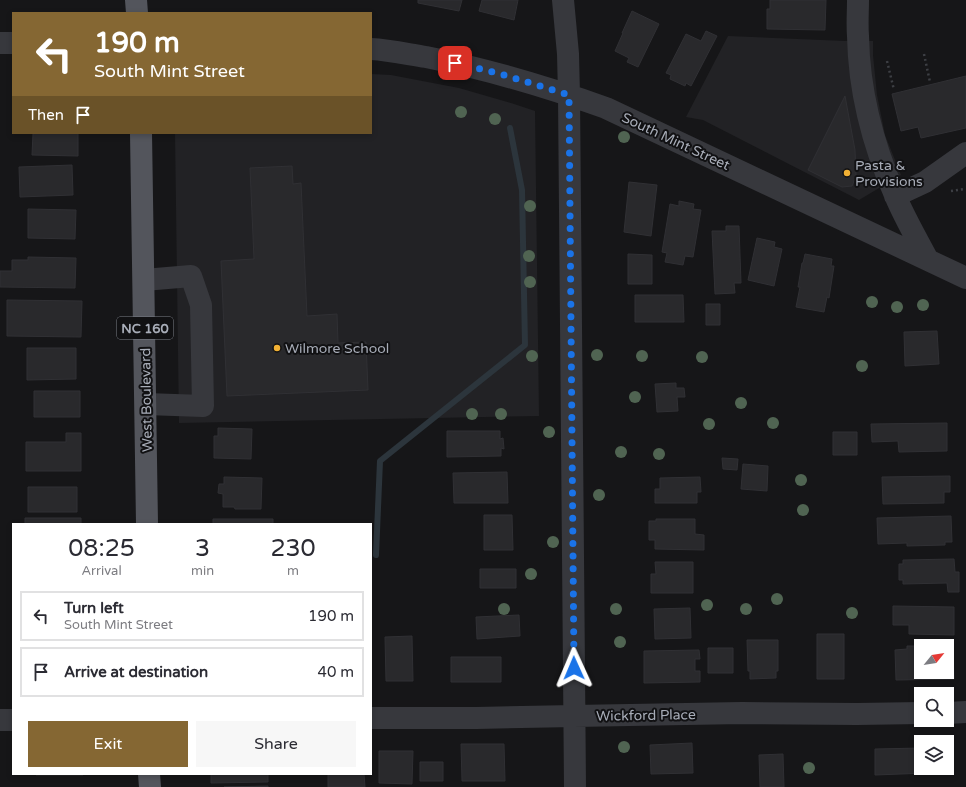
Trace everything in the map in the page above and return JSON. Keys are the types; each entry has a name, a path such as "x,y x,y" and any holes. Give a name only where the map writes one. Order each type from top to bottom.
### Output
{"main road":[{"path":"136,0 137,12"},
{"name":"West Boulevard","path":"141,134 147,523"},
{"path":"150,775 150,787"}],"street":[{"path":"563,0 568,54 569,95 574,787"},
{"path":"858,0 859,60 867,109 880,157 895,196 928,260"},
{"path":"0,43 12,43"},
{"name":"South Mint Street","path":"372,49 388,50 501,74 606,108 966,278"},
{"path":"895,196 925,182 966,153"},
{"path":"144,280 191,276 201,305 203,406 146,404"},
{"path":"954,713 966,712"},
{"name":"Wickford Place","path":"372,718 476,718 742,713 914,713"},
{"path":"0,720 12,720"}],"path":[{"path":"924,54 930,82"},
{"path":"887,61 894,90"}],"shaded area":[{"path":"728,36 873,41 877,95 885,135 901,175 859,200 703,120 686,117"},
{"path":"372,74 391,75 459,88 535,111 539,416 179,423 175,134 372,134"}],"building":[{"path":"418,0 462,0 459,11 418,3"},
{"path":"482,0 518,0 514,20 479,11"},
{"path":"770,0 826,0 825,30 767,29 767,9 770,9"},
{"path":"632,11 659,24 638,67 627,62 629,58 615,51"},
{"path":"706,31 717,36 691,86 686,83 685,86 670,79 671,75 666,73 686,34 701,41"},
{"path":"966,76 966,128 921,138 918,127 901,131 892,94"},
{"path":"845,96 855,150 856,176 852,186 842,187 808,170"},
{"path":"33,134 78,134 78,156 32,155"},
{"path":"72,165 73,195 20,197 19,167"},
{"path":"292,166 293,184 301,183 307,316 337,314 338,343 366,342 368,390 227,396 221,261 254,259 250,168"},
{"path":"629,182 657,185 651,236 624,232"},
{"path":"679,201 694,204 693,209 701,210 693,257 685,256 683,265 665,262 667,253 662,252 670,204 679,206"},
{"path":"28,209 76,210 75,239 28,238"},
{"path":"726,226 739,226 741,283 734,283 735,293 715,294 712,231 726,231"},
{"path":"757,238 775,242 774,247 782,249 774,286 748,280"},
{"path":"628,254 652,255 652,284 628,284"},
{"path":"805,254 832,259 831,266 834,266 829,298 827,297 824,312 796,307 800,287 798,287 802,263"},
{"path":"28,257 76,258 75,288 0,287 0,271 12,271 12,260 28,260"},
{"path":"635,295 683,295 684,322 635,322"},
{"path":"7,300 82,301 81,337 7,336"},
{"path":"706,304 720,304 720,325 706,325"},
{"path":"937,331 939,364 905,366 904,332"},
{"path":"27,348 76,348 76,379 27,380"},
{"path":"676,383 676,388 684,388 685,397 677,397 678,411 657,412 655,384"},
{"path":"34,391 80,391 80,417 34,417"},
{"path":"947,423 947,451 899,452 898,441 872,442 871,424"},
{"path":"218,428 252,429 251,459 214,458 214,436 218,436"},
{"path":"447,431 500,431 500,439 503,438 504,449 501,448 501,456 447,457"},
{"path":"833,432 857,432 857,455 833,455"},
{"path":"66,433 81,433 81,471 26,471 26,442 66,442"},
{"path":"722,458 738,459 737,470 723,469"},
{"path":"743,464 768,466 767,491 741,489"},
{"path":"507,472 508,503 454,503 453,473"},
{"path":"950,476 950,492 944,492 944,503 883,504 882,477"},
{"path":"224,477 262,478 261,509 235,509 234,507 223,507 223,494 218,493 219,484 224,484"},
{"path":"700,477 701,492 697,492 697,503 655,503 655,489 660,489 660,478"},
{"path":"28,487 77,487 77,512 28,512"},
{"path":"484,515 512,515 513,550 484,550"},
{"path":"951,516 952,542 945,542 945,545 907,546 907,543 878,544 877,518"},
{"path":"25,518 81,518 81,523 25,523"},
{"path":"213,519 273,519 273,523 213,523"},
{"path":"656,519 695,519 695,534 704,535 704,550 655,549 655,540 649,540 649,521 656,521"},
{"path":"954,559 955,572 959,572 959,592 948,592 947,583 903,584 903,580 899,580 899,564 903,564 903,560"},
{"path":"655,562 693,562 693,593 651,593 651,574 656,574"},
{"path":"480,569 516,569 516,588 480,588"},
{"path":"893,606 954,607 954,635 909,634 909,625 893,625"},
{"path":"690,608 691,638 655,639 654,609"},
{"path":"519,615 520,636 477,639 476,617"},
{"path":"817,634 844,634 844,679 817,679"},
{"path":"412,636 413,681 386,681 385,637"},
{"path":"747,640 778,640 778,671 776,671 776,678 750,679 750,671 748,671"},
{"path":"907,646 914,646 914,679 954,679 896,680 895,650 907,649"},
{"path":"708,648 733,648 733,673 708,673"},
{"path":"699,650 700,659 695,659 695,671 700,671 700,682 644,683 644,651"},
{"path":"451,657 501,657 501,682 451,682"},
{"path":"692,743 693,773 651,774 650,745"},
{"path":"461,744 504,744 505,781 462,781"},
{"path":"914,748 914,774 875,775 875,749"},
{"path":"379,751 413,751 412,784 379,783"},
{"path":"783,754 784,787 760,787 759,755"},
{"path":"420,762 443,762 443,781 420,781"},
{"path":"211,775 268,775 268,782 211,783"},
{"path":"328,775 364,775 365,787 328,787"},
{"path":"268,786 268,787 224,787"}],"waterway":[{"path":"376,555 380,461 525,345 522,190 510,128"}],"place":[{"name":"Pasta & Provisions","path":"847,173"},
{"name":"Wilmore School","path":"277,348"}],"route":[{"path":"455,63 501,74 569,95 574,668"}]}
